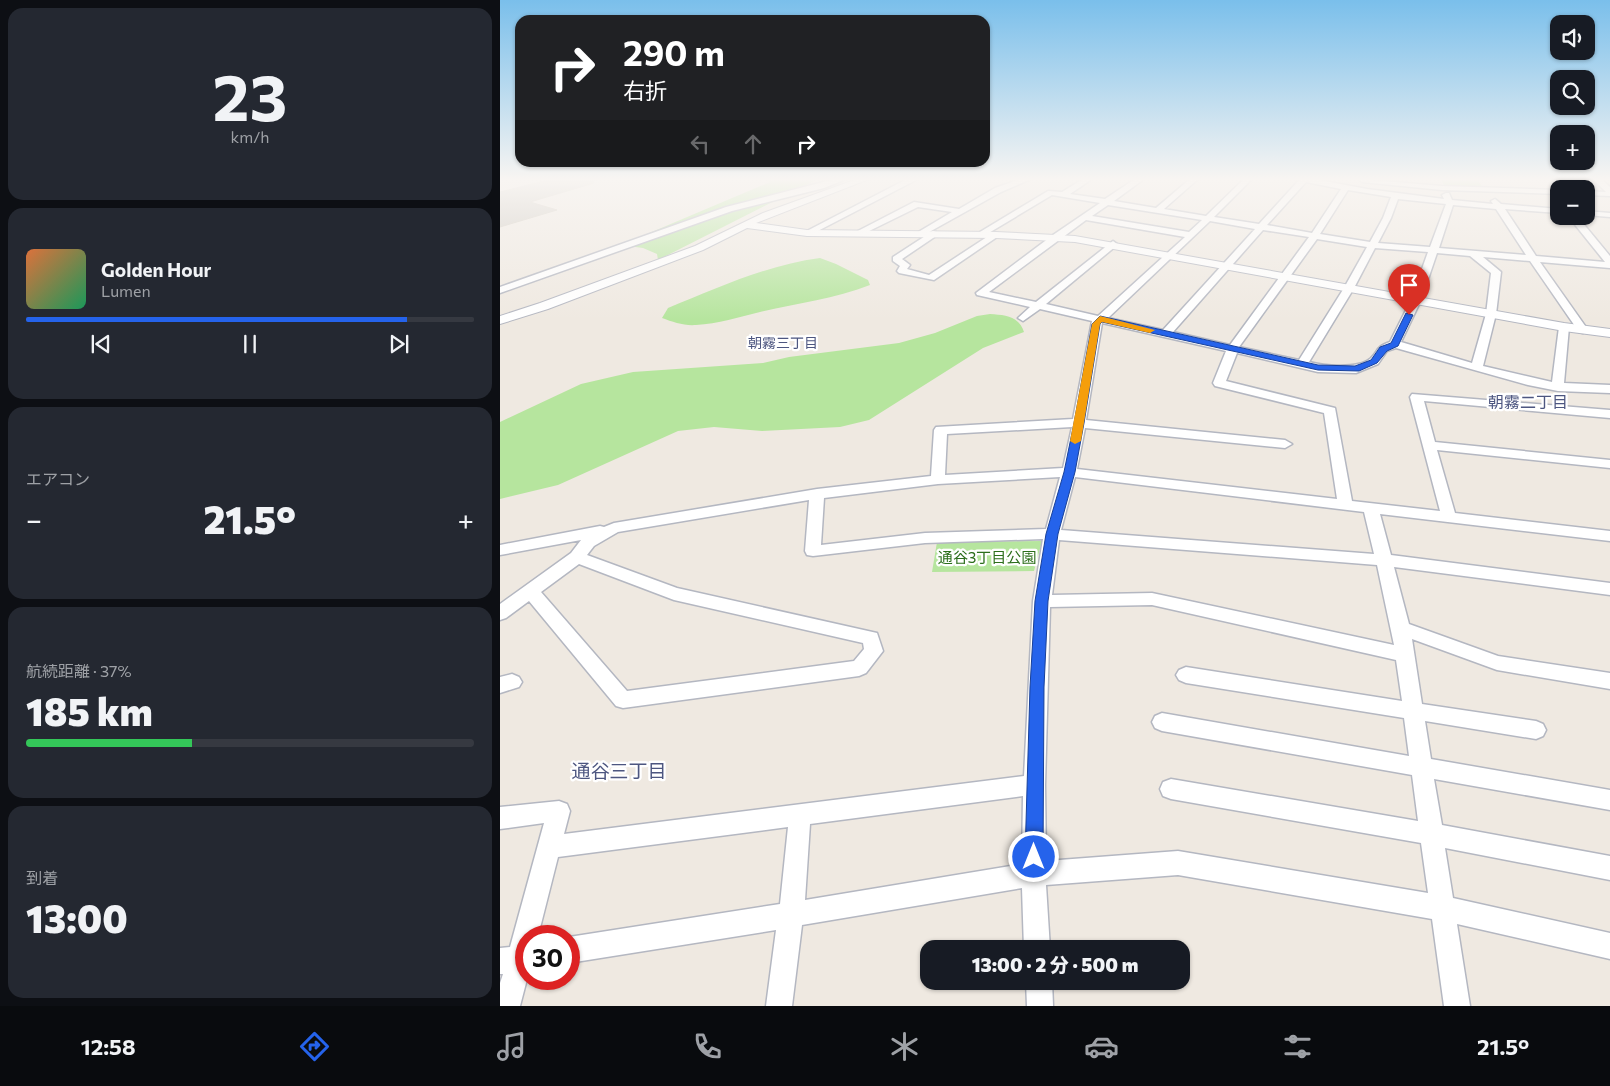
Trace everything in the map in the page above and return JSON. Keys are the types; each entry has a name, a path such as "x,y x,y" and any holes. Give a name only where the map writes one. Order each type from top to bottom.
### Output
{"street":[{"path":"500,290 681,226"},
{"path":"500,320 544,306 699,248 744,226"},
{"path":"753,226 807,233 1056,237 1113,244 1491,314 1610,333"},
{"path":"807,233 821,226"},
{"path":"858,233 872,226"},
{"path":"918,234 932,226"},
{"path":"979,235 995,226"},
{"path":"1073,226 981,293 1302,364 1332,369 1356,369 1374,362 1384,349 1395,344 1416,300 1441,226"},
{"path":"1138,226 1190,235"},
{"path":"1037,940 1034,874 1034,785 1042,601 1052,534 1069,472 1096,324 1200,226"},
{"path":"1166,334 1261,226 1372,245 1610,264"},
{"path":"1321,226 1233,348 1219,382 1330,411 1345,505"},
{"path":"1302,364 1383,226"},
{"path":"1511,226 1532,259 1583,330"},
{"path":"1580,226 1610,264"},
{"path":"933,234 896,259 905,265 902,271 931,278 996,235"},
{"path":"1023,318 1113,244"},
{"path":"1473,254 1496,272 1491,314 1477,367"},
{"path":"1558,386 1564,327"},
{"path":"1395,344 1477,367 1558,386 1610,389"},
{"path":"1449,516 1416,397 1610,414"},
{"path":"938,480 941,430 1079,423 1286,444"},
{"path":"1428,445 1610,464"},
{"path":"500,550 614,528 817,494 938,480 1069,472 1610,536"},
{"path":"817,494 813,551 926,538 1052,534 1385,560 1610,589"},
{"path":"1371,508 1401,628 1457,1006"},
{"path":"500,613 577,557 588,542 614,528"},
{"path":"530,590 624,700 859,668 874,652 871,638 674,594 577,557"},
{"path":"1042,601 1152,600 1405,655"},
{"path":"1401,628 1497,663 1610,681"},
{"path":"1186,675 1536,730"},
{"path":"1162,722 1610,800"},
{"path":"549,846 1034,785"},
{"path":"1171,789 1431,834 1610,868"},
{"path":"500,818 559,811 526,925"},
{"path":"779,1006 791,916 800,815"},
{"path":"580,948 791,916 1034,874 1178,863 1442,908 1610,946"},
{"path":"507,1006 515,963"},
{"path":"1039,990 1040,1006"}],"green space":[{"path":"666,226 725,226 658,260 657,254 643,248 621,245"},
{"path":"820,258 868,280 870,285 829,297 712,323 687,325 662,318 668,308 724,285 781,266"},
{"path":"990,314 1011,317 1019,323 1024,332 983,348 869,420 840,427 762,431 714,427 678,431 558,485 500,499 500,422 581,384 633,372 763,363 789,357 899,343 935,333 977,316"},
{"name":"通谷3丁目公園","path":"1042,541 1034,571 932,572 937,542"}],"slow traffic":[{"path":"1075,441 1096,324 1100,319 1150,330"}],"district":[{"name":"朝霧三丁目","path":"783,342"},
{"name":"朝霧二丁目","path":"1528,401"},
{"name":"通谷三丁目","path":"619,770"}],"route":[{"path":"1034,857 1037,687 1042,601 1052,534 1069,472 1096,324 1100,319 1318,368 1356,369 1374,362 1384,349 1395,344 1409,315"}]}
